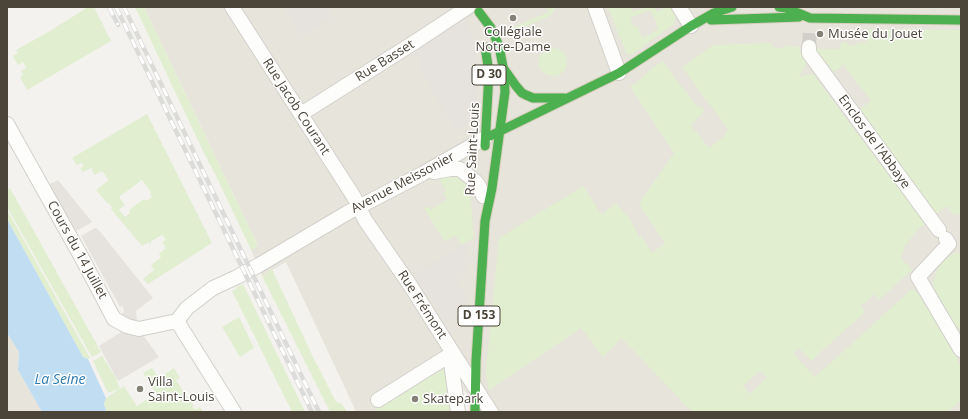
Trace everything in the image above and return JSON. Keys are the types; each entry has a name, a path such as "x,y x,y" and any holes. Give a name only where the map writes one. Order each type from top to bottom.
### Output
{"main road":[{"name":"Avenue Meissonier","path":"485,138 620,73 717,10 732,7"},
{"path":"784,7 809,21"},
{"name":"Rue Saint-Louis","path":"475,9 483,36 489,72 484,157"},
{"name":"D 153","path":"475,9 496,36 504,69 505,92 486,221 476,361 475,412"},
{"path":"696,23 758,11 809,21 961,20"},
{"name":"D 30","path":"504,69 516,86 532,98 566,98"},
{"name":"Rue Saint-Louis","path":"483,175 482,188 486,221"}],"street":[{"name":"Rue Jacob Courant","path":"232,7 359,207"},
{"path":"595,7 620,73"},
{"path":"679,7 696,23"},
{"name":"Rue Basset","path":"301,114 415,42 475,9"},
{"name":"Enclos de l'Abbaye","path":"809,50 948,244 918,277 961,350"},
{"name":"Cours du 14 Juillet","path":"7,124 77,249 114,319 127,326 139,329 177,321"},
{"name":"Avenue Meissonier","path":"177,321 187,308 213,288 259,265 346,213 422,174 485,138"},
{"path":"422,174 450,168 460,169 476,182 483,196"},
{"name":"Rue Frémont","path":"359,207 365,220 410,285 453,353 452,363 458,412"},
{"path":"177,321 234,412"},
{"path":"378,400 453,353 491,412"}],"shaded area":[{"path":"144,7 961,7 961,412 481,412 446,367 387,412 356,412 286,262 262,276 251,250 258,246"},
{"path":"283,7 326,7 333,16 303,37"},
{"path":"466,18 472,36 478,67 478,91 475,122 455,130 417,64 421,61 417,55 413,57 411,53"},
{"path":"58,180 92,222 71,234 46,186"},
{"path":"95,228 98,229 153,298 136,311 137,323 120,315 124,312 123,306 120,307 81,236"},
{"path":"465,243 469,252 463,256 468,268 455,277 467,302 461,306 465,313 446,322 414,275"},
{"path":"121,332 143,335 159,357 118,381 99,346"},
{"path":"7,333 19,352 18,370 42,412 7,412"}],"green space":[{"path":"88,7 94,7 111,41 27,90 20,77 23,75 21,71 26,68 23,62 18,65 13,56 18,53 16,50"},
{"path":"135,7 144,7 258,246 251,250 203,151"},
{"path":"547,7 556,7 550,16 510,33 506,30 549,12"},
{"path":"608,7 631,7 633,12 646,7 654,7 658,12 666,7 670,7 676,17 674,24 631,55 626,53","holes":["650,10 657,23 658,29 652,32 652,34 642,38 637,26 634,27 630,18"]},
{"path":"865,29 961,30 961,213 954,215 947,206 934,215 891,160 860,109 871,101 843,64 837,70 828,73 815,49 840,49 841,43 846,42 849,46 866,42 867,38"},
{"path":"772,43 772,47 784,49 785,46 800,47 800,52 807,62 799,77 813,74 884,169 928,223 919,228 905,246 901,258 912,270 879,300 874,294 861,306 865,312 811,361 799,348 793,353 815,377 912,289 920,294 953,347 961,369 961,400 948,412 692,412 621,338 603,357 581,328 489,390 486,372 499,238 583,186 602,215 616,203 628,217 639,237 641,236 652,253 665,243 639,204 674,153 630,86 636,83 662,61 698,108 701,106 704,111 691,125 709,148 724,136 728,129 682,67 713,45","holes":["760,370 767,377 750,394 743,386"]},
{"path":"553,48 563,52 567,62 563,72 553,76 543,72 539,62 543,52"},
{"path":"147,114 212,243 148,284 143,279 154,270 151,265 161,257 159,254 166,248 162,242 166,240 162,235 151,241 150,245 149,242 142,246 111,209 112,207 109,203 108,204 96,190 109,180 102,171 94,175 91,168 83,172 80,168 84,166 82,163 77,165 72,158","holes":["142,180 151,192 150,194 152,197 146,201 144,199 129,210 130,213 125,217 119,210 125,205 119,197"]},
{"path":"451,175 464,182 470,192 474,238 462,245 455,235 445,242 424,208 428,206 431,210 447,199 443,193 446,190 439,178"},
{"path":"10,188 101,352 92,357 7,207 7,189"},
{"path":"7,210 90,358 89,359 83,357 7,219"},
{"path":"958,251 961,257 961,328 953,325 934,290 933,283 938,268 942,262"},
{"path":"272,269 311,353 336,402 342,404 347,412 330,412 262,276"},
{"path":"243,284 305,412 292,412 232,291"},
{"path":"239,317 254,348 240,357 222,327"},
{"path":"102,356 115,376 120,389 124,386 137,406 156,393 143,373 152,368 159,378 174,368 180,378 176,380 187,397 189,397 194,406 192,407 197,409 200,407 203,412 106,412 104,403 106,398 119,389 108,393 93,361"},
{"path":"446,367 453,412 377,412 375,410"}],"water":[{"name":"La Seine","path":"7,219 83,357 88,359 106,398 104,403 106,412 42,412 18,370 19,352 7,333"}],"tunnel":[{"path":"809,47 810,28"}],"railway":[{"path":"109,7 118,25"},
{"path":"116,7 312,412"},
{"path":"124,7 319,412"}],"traffic: fast":[{"path":"490,136 619,73 691,26 714,13 732,7"},
{"path":"779,7 786,8 810,18 961,20"},
{"path":"475,412 476,361 485,221 492,188 505,92 504,72 499,46 491,28 479,12"},
{"path":"711,20 799,17"},
{"path":"485,47 489,72 485,146"},
{"path":"504,69 516,86 526,95 533,98 564,98"}],"place":[{"name":"Collégiale Notre-Dame","path":"513,18"},
{"name":"Musée du Jouet","path":"820,34"},
{"name":"Villa Saint-Louis","path":"140,389"},
{"name":"Skatepark","path":"415,399"}]}
